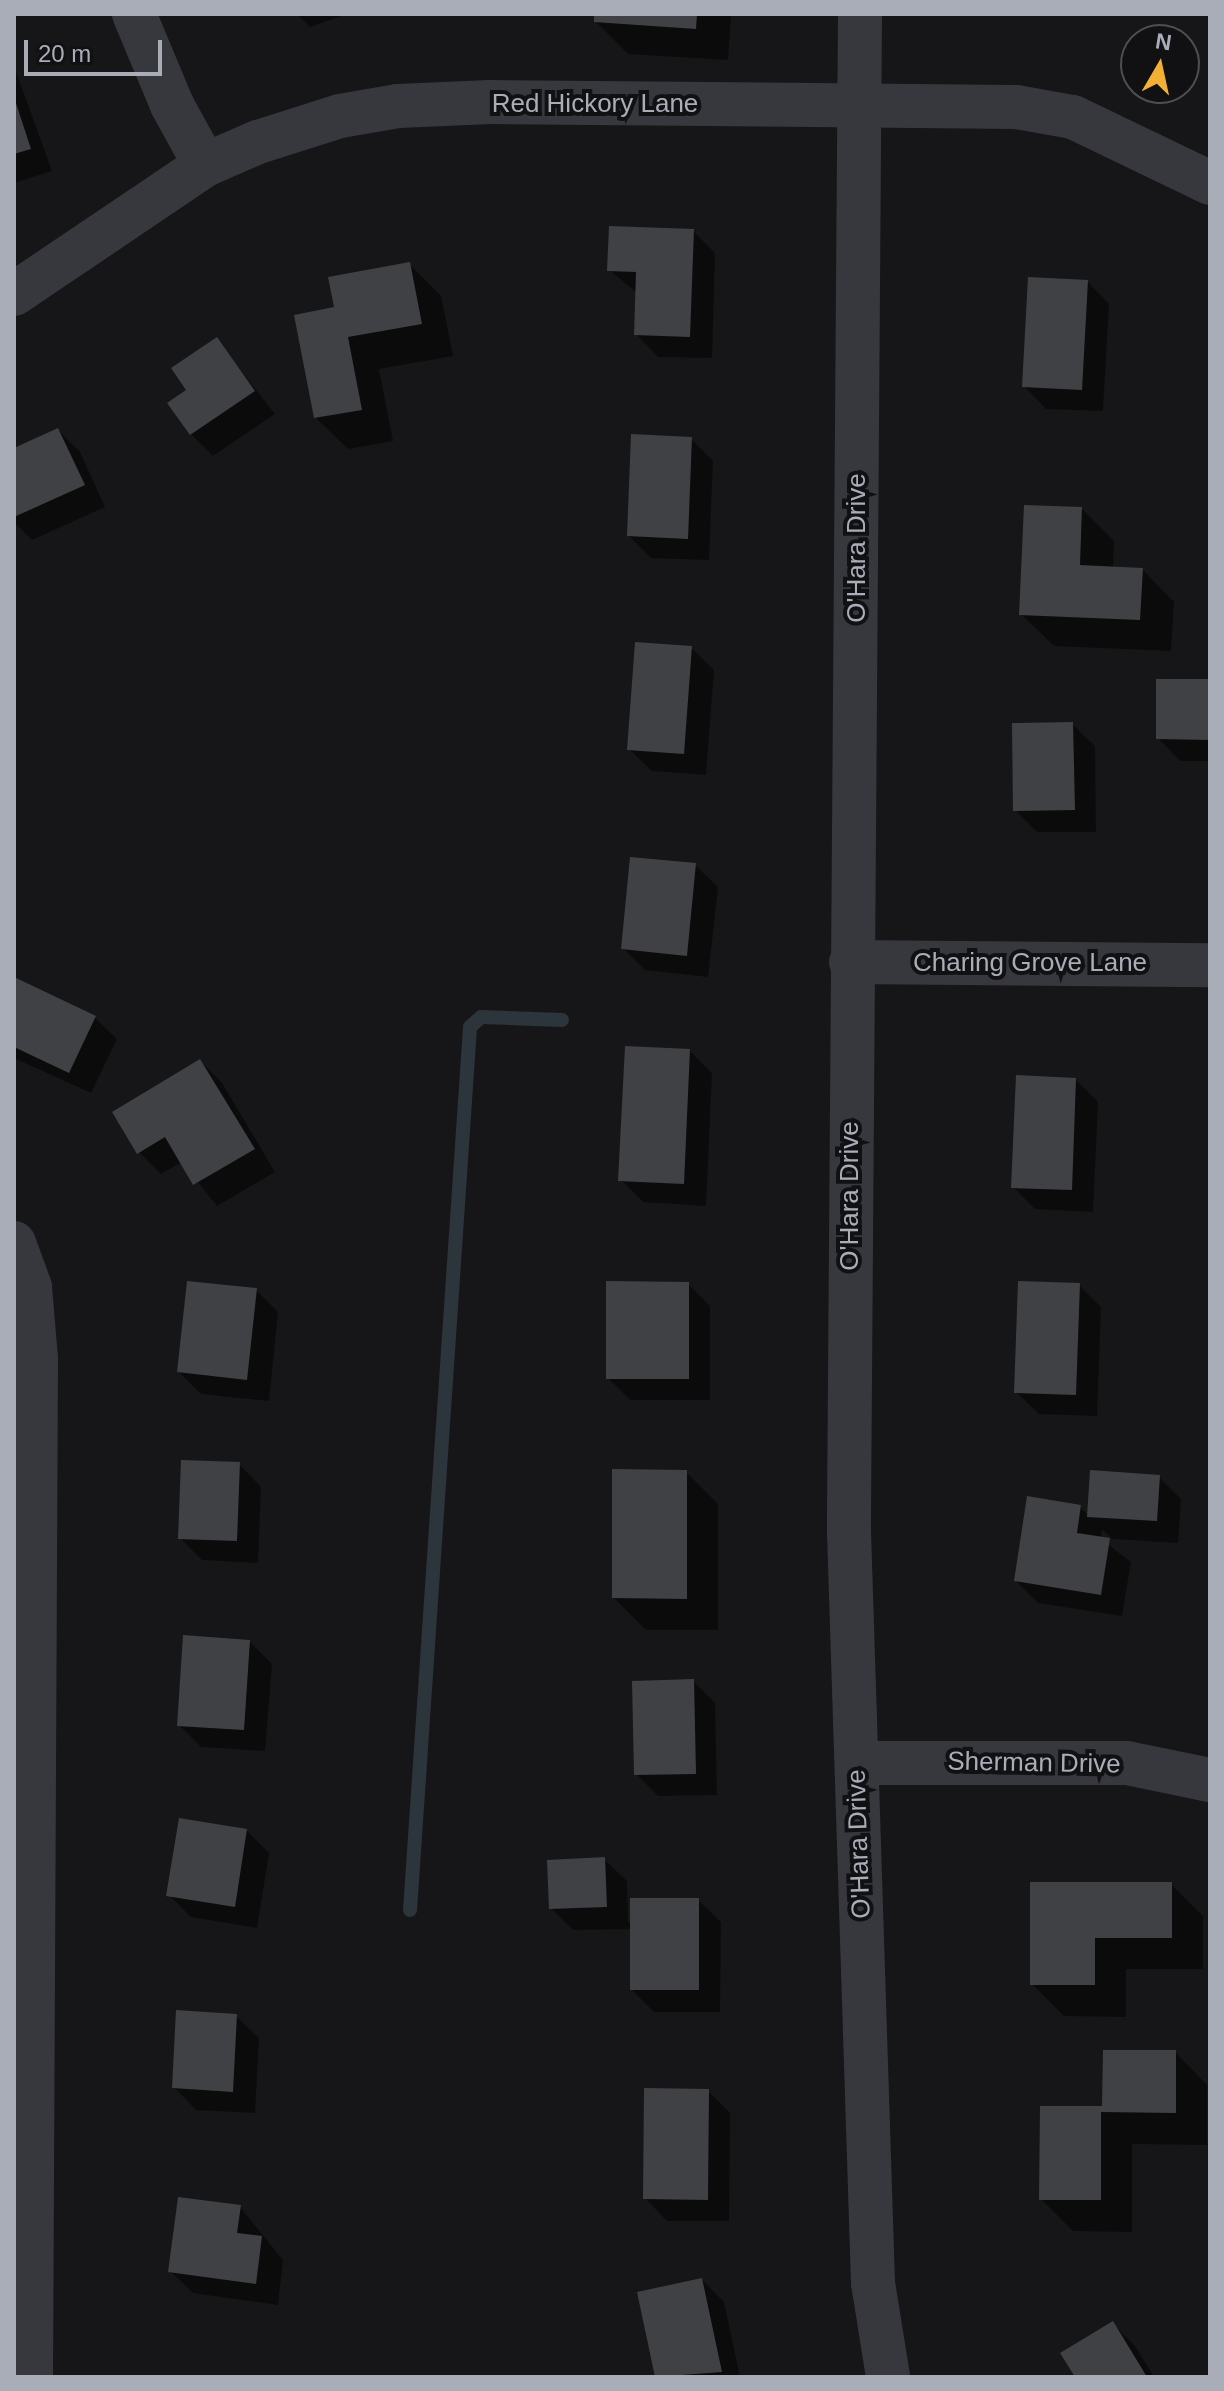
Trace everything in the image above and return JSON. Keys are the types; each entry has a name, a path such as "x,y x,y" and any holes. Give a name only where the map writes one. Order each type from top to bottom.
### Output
{"street":[{"path":"134,14 172,105 205,165"},
{"name":"O'Hara Drive","path":"860,14 849,1532 873,2283 888,2377"},
{"name":"Red Hickory Lane","path":"14,294 205,165 258,142 340,116 398,106 490,102 1043,110 1073,117 1210,183"},
{"name":"Charing Grove Lane","path":"851,962 1210,965"},
{"path":"14,1243 30,1287 36,1359 22,2108 31,2377"},
{"name":"Sherman Drive","path":"857,1763 1127,1763 1210,1780"}],"building":[{"path":"594,14 697,14 696,29 594,22"},
{"path":"14,97 31,149 14,154"},
{"path":"609,226 694,229 690,337 634,335 636,272 607,271"},
{"path":"410,262 422,324 348,337 362,410 314,418 294,315 334,307 328,277"},
{"path":"1028,277 1088,280 1082,390 1022,387"},
{"path":"217,337 255,391 190,435 167,403 186,390 171,368"},
{"path":"58,428 85,485 14,517 14,448"},
{"path":"631,434 692,437 688,539 627,536"},
{"path":"1024,505 1082,507 1080,565 1143,568 1140,620 1019,615"},
{"path":"635,642 692,646 684,754 627,750"},
{"path":"1156,679 1210,679 1210,740 1156,739"},
{"path":"1073,722 1075,810 1013,811 1012,723"},
{"path":"630,857 696,863 687,956 621,949"},
{"path":"14,977 96,1016 69,1073 14,1047"},
{"path":"625,1046 690,1049 684,1184 618,1181"},
{"path":"200,1059 255,1149 193,1185 165,1137 137,1154 112,1112"},
{"path":"1016,1075 1076,1078 1072,1190 1011,1188"},
{"path":"187,1281 257,1288 247,1380 177,1372"},
{"path":"606,1281 689,1282 689,1379 606,1379"},
{"path":"1018,1281 1080,1283 1076,1395 1014,1393"},
{"path":"181,1460 240,1462 237,1541 178,1539"},
{"path":"612,1469 687,1470 687,1599 612,1598"},
{"path":"1090,1470 1160,1475 1157,1521 1087,1517"},
{"path":"1027,1496 1081,1505 1077,1533 1110,1538 1101,1595 1014,1581"},
{"path":"183,1635 250,1640 244,1730 177,1726"},
{"path":"694,1679 696,1774 634,1775 632,1681"},
{"path":"179,1818 247,1829 235,1907 166,1896"},
{"path":"605,1857 607,1907 549,1909 547,1860"},
{"path":"1030,1882 1172,1882 1172,1938 1095,1938 1095,1985 1030,1985"},
{"path":"630,1898 699,1898 699,1990 630,1990"},
{"path":"176,2010 237,2014 233,2092 172,2088"},
{"path":"1103,2050 1176,2050 1176,2113 1101,2112 1101,2200 1039,2200 1040,2106 1102,2106"},
{"path":"644,2088 709,2089 708,2200 643,2199"},
{"path":"178,2197 241,2205 237,2233 262,2236 256,2284 168,2272"},
{"path":"702,2278 722,2372 655,2377 637,2292"},
{"path":"1113,2321 1147,2377 1075,2377 1060,2353"}],"waterway":[{"path":"410,1910 470,1027 481,1017 562,1020"}]}
